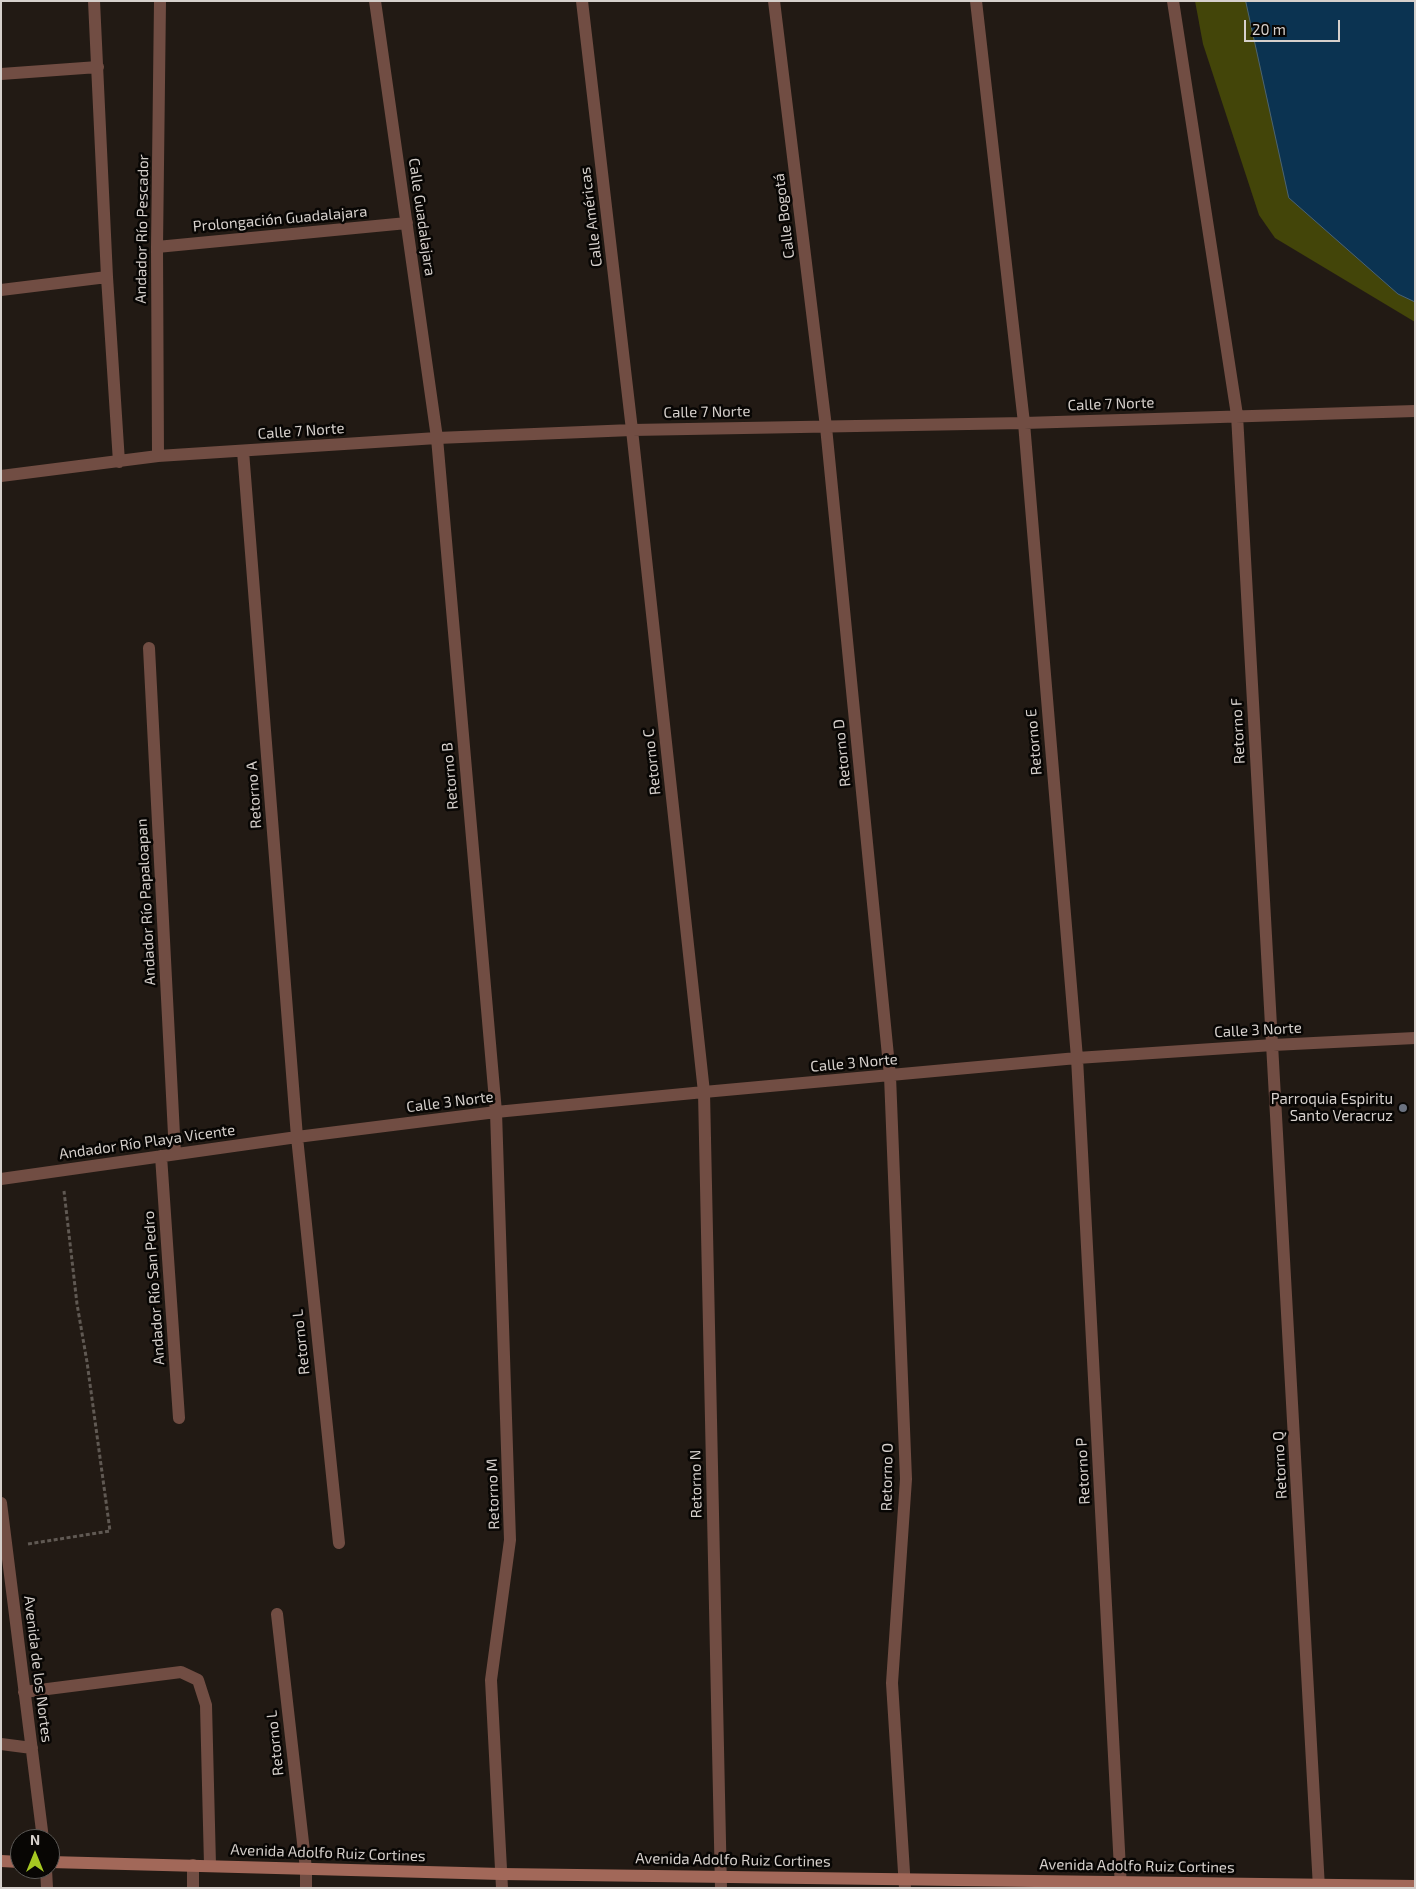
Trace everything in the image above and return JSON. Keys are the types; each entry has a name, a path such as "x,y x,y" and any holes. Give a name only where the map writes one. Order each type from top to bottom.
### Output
{"street":[{"path":"94,1 107,277 119,462"},
{"name":"Andador Río Pescador","path":"158,456 157,247 160,1"},
{"name":"Calle Guadalajara","path":"375,1 438,438"},
{"name":"Calle Américas","path":"582,1 632,430"},
{"name":"Calle Bogotá","path":"774,1 826,427"},
{"name":"Retorno E","path":"976,1 1024,423 1077,1058"},
{"name":"Retorno F","path":"1173,1 1237,415 1273,1045"},
{"path":"1,74 98,67"},
{"name":"Prolongación Guadalajara","path":"157,247 407,223"},
{"path":"1,290 107,277"},
{"name":"Calle 7 Norte","path":"1,476 158,456 438,438 632,430 1024,423 1415,411"},
{"name":"Retorno D","path":"826,427 890,1076"},
{"name":"Retorno C","path":"632,430 704,1092"},
{"name":"Retorno B","path":"438,438 496,1112"},
{"name":"Retorno A","path":"243,451 297,1137"},
{"name":"Andador Río Papaloapan","path":"149,648 176,1154"},
{"name":"Calle 3 Norte","path":"297,1137 496,1112 1077,1058 1415,1038"},
{"name":"Retorno Q","path":"1273,1045 1319,1886"},
{"name":"Retorno P","path":"1077,1058 1121,1885"},
{"name":"Retorno O","path":"890,1076 906,1479 892,1683 904,1883"},
{"name":"Retorno N","path":"704,1092 720,1882"},
{"name":"Retorno M","path":"496,1112 510,1540 491,1680 502,1888"},
{"name":"Andador Río Playa Vicente","path":"1,1180 297,1137"},
{"name":"Retorno L","path":"297,1137 339,1543"},
{"name":"Andador Río San Pedro","path":"161,1156 179,1418"},
{"name":"Avenida de los Nortes","path":"1,1503 42,1829"},
{"name":"Retorno L","path":"277,1614 306,1869 306,1888"},
{"path":"24,1692 180,1672 198,1680 206,1705 210,1865"},
{"path":"1,1744 32,1748"},
{"name":"Avenida Adolfo Ruiz Cortines","path":"60,1862 210,1865 720,1882 1415,1886"},
{"path":"193,1865 193,1888"}],"path":[{"path":"7,1548 110,1531 87,1362 77,1304 62,1171"}],"shaded area":[{"path":"1195,1 1415,1 1415,322 1275,238 1259,215 1203,44"}],"water":[{"path":"1246,1 1415,1 1415,302 1398,294 1289,198"}],"place":[{"name":"Parroquia Espiritu Santo Veracruz","path":"1403,1108"}]}
